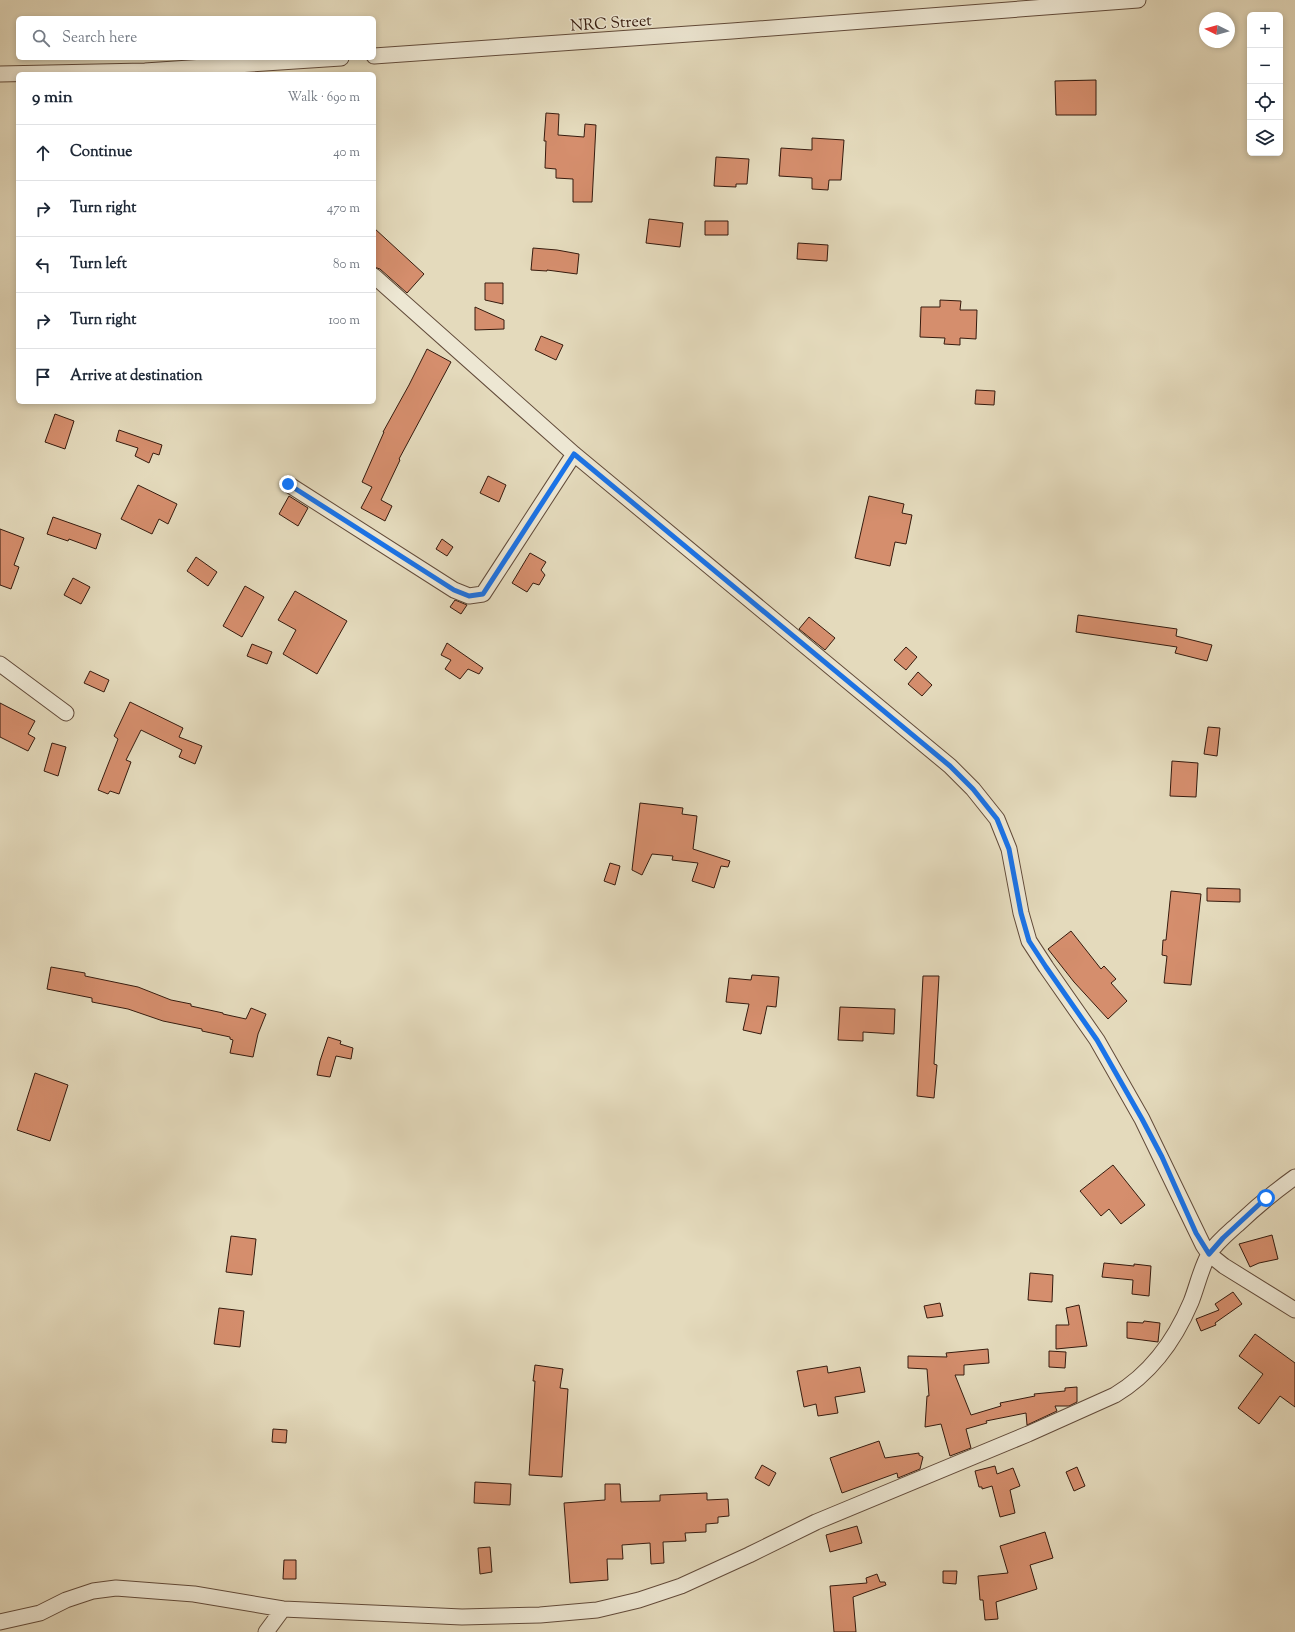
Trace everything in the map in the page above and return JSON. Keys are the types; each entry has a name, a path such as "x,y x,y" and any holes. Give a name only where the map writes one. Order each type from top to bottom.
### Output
{"street":[{"name":"NRC Street","path":"376,56 732,31 1138,0"},
{"path":"159,72 315,60"},
{"path":"0,74 16,74"},
{"path":"376,278 574,454 950,766 973,789 997,819 1009,849 1021,913 1029,941 1101,1046 1162,1157 1196,1233 1209,1254 1224,1266 1295,1310"},
{"path":"288,484 454,590 469,596 483,594 574,454"},
{"path":"0,664 66,713"},
{"path":"0,1622 40,1613 66,1600 93,1592 116,1588 194,1594 283,1609 462,1617 540,1615 597,1610 639,1600 681,1586 816,1522 1028,1434 1115,1395 1128,1387 1142,1375 1168,1346 1178,1330 1190,1304 1209,1254 1223,1238 1266,1198 1295,1177"},
{"path":"266,1632 283,1609"}],"building":[{"path":"1096,80 1096,115 1056,115 1055,81"},
{"path":"546,113 559,114 558,135 584,137 585,124 596,125 592,202 573,202 573,179 556,178 556,169 545,168 546,141 544,141"},
{"path":"812,138 844,140 841,180 829,180 828,190 812,189 812,178 779,176 781,148 812,150"},
{"path":"716,157 749,159 747,184 736,184 736,187 714,186"},
{"path":"649,219 683,223 680,247 646,243"},
{"path":"705,221 728,221 728,235 705,235"},
{"path":"376,230 424,274 407,293 380,269 376,268"},
{"path":"798,243 828,245 827,261 797,259"},
{"path":"533,248 579,254 577,274 547,270 531,270"},
{"path":"485,283 503,283 503,304 485,300"},
{"path":"940,300 961,301 960,310 977,310 976,339 960,338 960,345 944,344 945,338 920,337 921,307 940,307"},
{"path":"475,307 504,320 504,329 475,330"},
{"path":"541,336 563,345 556,360 535,350"},
{"path":"427,349 451,362 399,459 400,460 381,500 392,506 385,521 361,508 372,487 362,482 383,432"},
{"path":"976,390 995,391 994,405 975,404"},
{"path":"55,414 74,421 65,449 45,442"},
{"path":"119,430 162,445 159,455 153,453 149,463 135,456 138,448 116,441"},
{"path":"488,476 506,485 499,502 480,493"},
{"path":"138,485 177,504 168,524 159,519 152,534 121,519"},
{"path":"289,496 308,508 298,526 279,514"},
{"path":"869,496 904,504 902,513 912,515 906,544 895,542 890,566 855,558"},
{"path":"53,517 101,534 96,549 69,539 68,541 47,534"},
{"path":"0,529 24,538 14,565 19,567 11,589 0,585"},
{"path":"442,539 453,547 447,556 436,549"},
{"path":"530,553 546,562 541,570 545,575 539,585 533,583 527,592 512,583"},
{"path":"196,557 217,572 208,586 187,571"},
{"path":"73,578 90,587 81,604 64,595"},
{"path":"245,586 264,597 242,637 223,626"},
{"path":"295,591 347,621 317,674 283,654 296,630 278,620"},
{"path":"455,600 467,605 461,614 450,607"},
{"path":"1078,615 1177,629 1176,636 1212,645 1207,661 1175,653 1177,647 1076,632"},
{"path":"809,617 835,638 825,650 799,629"},
{"path":"447,643 483,668 479,674 468,669 460,679 445,669 451,660 441,655"},
{"path":"252,644 272,652 267,664 247,656"},
{"path":"906,647 917,657 906,670 894,660"},
{"path":"90,671 109,680 104,692 84,683"},
{"path":"918,672 932,685 922,696 908,684"},
{"path":"130,702 183,728 179,737 202,746 195,764 179,757 182,750 141,730 126,760 131,762 119,794 110,791 108,794 98,790 118,739 114,736"},
{"path":"0,703 35,721 28,734 35,738 28,751 0,737"},
{"path":"1208,727 1220,728 1217,756 1204,754"},
{"path":"52,743 66,747 58,776 44,771"},
{"path":"1172,761 1198,763 1196,797 1170,796"},
{"path":"640,803 683,808 682,814 697,816 693,849 730,861 728,867 721,866 714,888 692,881 698,863 672,860 673,856 652,854 642,875 632,870"},
{"path":"610,863 620,866 615,885 604,881"},
{"path":"1207,888 1240,889 1240,902 1207,901"},
{"path":"1171,891 1201,894 1191,985 1164,983 1167,956 1162,955 1163,940 1166,940"},
{"path":"1071,931 1101,969 1104,966 1116,979 1111,983 1127,1001 1108,1019 1074,982 1048,949"},
{"path":"51,967 85,973 85,976 138,987 171,1000 191,1004 191,1006 223,1014 246,1019 251,1008 266,1014 258,1034 253,1057 230,1053 233,1040 230,1039 230,1037 202,1031 202,1029 163,1021 128,1009 92,1002 92,998 47,989"},
{"path":"752,975 779,977 776,1007 767,1006 761,1034 743,1030 749,1004 726,1002 729,978 751,980"},
{"path":"923,976 939,976 934,1064 937,1065 934,1098 917,1096"},
{"path":"840,1007 895,1009 894,1034 863,1032 863,1041 838,1040"},
{"path":"328,1037 341,1041 340,1044 353,1048 351,1059 336,1056 330,1077 317,1075"},
{"path":"35,1073 68,1085 50,1141 17,1130"},
{"path":"1113,1165 1145,1205 1121,1224 1109,1209 1101,1216 1080,1191"},
{"path":"1272,1235 1278,1259 1259,1263 1250,1267 1239,1244"},
{"path":"231,1236 256,1239 252,1275 226,1272"},
{"path":"1104,1263 1151,1266 1149,1296 1132,1294 1133,1280 1102,1277"},
{"path":"1030,1273 1053,1275 1052,1302 1028,1300"},
{"path":"1233,1292 1242,1304 1215,1323 1216,1325 1201,1331 1196,1319 1219,1310 1215,1304"},
{"path":"940,1303 943,1316 927,1318 924,1306"},
{"path":"1079,1305 1087,1346 1056,1349 1056,1325 1069,1325 1066,1308"},
{"path":"219,1308 244,1311 240,1347 214,1344"},
{"path":"1144,1321 1160,1323 1158,1342 1127,1338 1127,1322 1143,1323"},
{"path":"1255,1334 1295,1363 1295,1407 1280,1396 1259,1424 1238,1408 1263,1374 1239,1356"},
{"path":"988,1349 989,1363 964,1365 964,1375 955,1375 971,1415 1001,1406 1000,1403 1035,1396 1034,1394 1065,1391 1065,1388 1077,1387 1077,1402 1069,1406 1055,1406 1057,1411 1027,1425 1026,1413 986,1421 987,1423 966,1429 971,1448 950,1456 941,1424 925,1427 927,1396 929,1396 927,1369 908,1368 908,1356 947,1357 946,1353"},
{"path":"1049,1351 1066,1352 1065,1368 1049,1367"},
{"path":"535,1365 563,1369 560,1388 568,1389 562,1477 529,1475"},
{"path":"827,1366 828,1373 860,1367 865,1392 835,1397 838,1413 818,1416 816,1404 804,1407 797,1371"},
{"path":"273,1429 287,1430 286,1443 272,1442"},
{"path":"879,1441 885,1458 919,1453 919,1455 923,1457 920,1469 898,1478 897,1473 842,1493 830,1458"},
{"path":"762,1465 776,1473 769,1486 755,1478"},
{"path":"995,1466 997,1474 1013,1468 1020,1486 1010,1490 1015,1513 1000,1517 992,1486 982,1489 982,1487 979,1487 975,1471"},
{"path":"1077,1467 1085,1486 1074,1491 1066,1472"},
{"path":"475,1482 511,1484 510,1505 474,1503"},
{"path":"605,1484 620,1484 621,1502 660,1501 660,1495 707,1493 707,1500 728,1499 729,1516 718,1517 718,1523 706,1524 706,1532 685,1533 686,1541 663,1542 664,1563 651,1564 650,1543 622,1545 623,1559 607,1559 608,1580 570,1583 564,1503 605,1500"},
{"path":"857,1526 862,1543 830,1552 826,1535"},
{"path":"1045,1532 1053,1558 1030,1565 1037,1589 996,1602 998,1619 985,1620 983,1600 980,1600 978,1576 1008,1573 1000,1546"},
{"path":"490,1547 492,1572 480,1574 478,1548"},
{"path":"284,1560 296,1560 296,1579 283,1579"},
{"path":"943,1571 957,1571 956,1584 943,1583"},
{"path":"877,1574 880,1582 885,1582 886,1585 853,1597 856,1632 834,1632 830,1586 867,1583 866,1578"}],"route":[{"path":"288,484 454,590 469,596 483,594 574,454 950,766 973,789 997,819 1009,849 1021,913 1029,941 1097,1040 1162,1157 1196,1233 1209,1254 1223,1238 1266,1198"}]}
